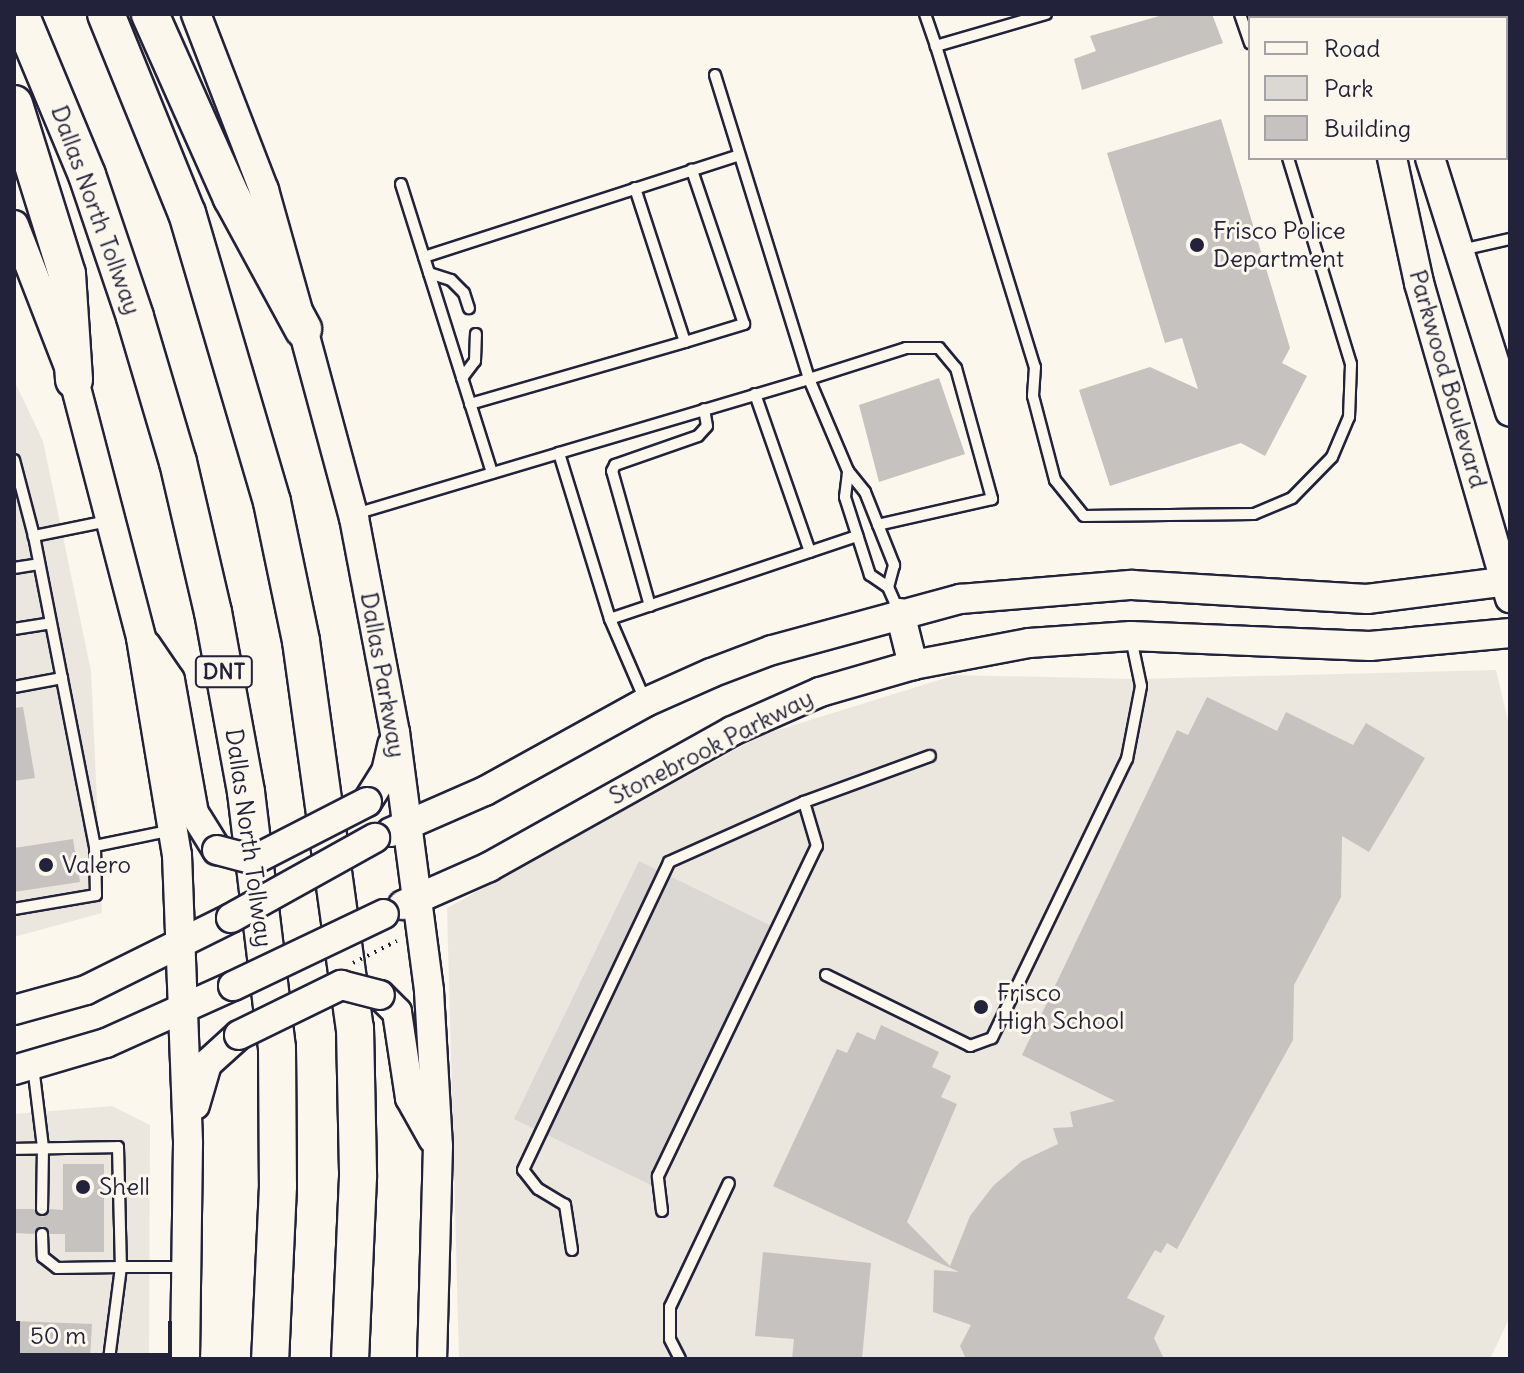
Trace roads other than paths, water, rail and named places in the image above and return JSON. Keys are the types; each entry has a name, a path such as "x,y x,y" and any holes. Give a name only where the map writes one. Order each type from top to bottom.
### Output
{"highway":[{"name":"Dallas North Tollway","path":"20,14 87,175 135,317 178,462 221,657 246,792 277,1048 278,1186 270,1359"},
{"path":"106,14 187,213 272,502 301,641 355,1028 358,1177 350,1359"},
{"path":"150,14 232,198 303,329"},
{"path":"14,104 67,274 74,380"}],"main road":[{"name":"Dallas Parkway","path":"196,14 264,190 303,329 353,515 395,732 429,991 438,1146 432,1359"},
{"name":"Parkwood Boulevard","path":"1392,160 1419,283 1508,587"},
{"name":"Parkwood Boulevard","path":"1431,160 1510,412"},
{"path":"14,225 74,380 141,638 173,830 183,944 188,1144 189,1267 185,1359"},
{"path":"14,1010 86,990 183,944 375,838 485,791 646,702 772,650 900,613 960,599 1132,585 1367,599 1508,587"},
{"path":"900,613 913,665"},
{"name":"Stonebrook Parkway","path":"24,1067 106,1043 183,1010 489,867 732,731 820,692 913,665 1029,643 1131,636 1370,646 1510,633"},
{"path":"141,638 170,680 194,813 217,850 254,860 367,802 386,772 395,732"},
{"path":"188,1144 207,1064 239,1035 341,985 380,995 397,1012 410,1098 438,1146"}],"lane":[{"path":"925,14 1035,367 1033,396 1055,480 1084,516 1254,514 1292,498 1332,457 1349,417 1351,364 1289,160"},
{"path":"936,46 1046,14"},
{"path":"1240,14 1248,37"},
{"path":"715,75 809,379 848,471 865,492 894,565 888,587"},
{"path":"424,257 739,155"},
{"path":"470,404 744,324 692,170"},
{"path":"401,184 492,473"},
{"path":"635,188 685,342"},
{"path":"1459,250 1510,239"},
{"path":"429,273 451,280 464,293 469,308"},
{"path":"462,378 475,361 476,334"},
{"path":"353,515 906,348 939,348 956,368 992,499 878,525"},
{"path":"755,394 810,552"},
{"path":"650,606 612,471 615,465 698,436 707,426 704,409"},
{"path":"559,453 610,619 646,702"},
{"path":"14,909 96,895 95,846 34,536 15,467"},
{"path":"848,471 845,497 870,575 888,587 900,613"},
{"path":"34,536 110,521"},
{"path":"610,619 857,536"},
{"path":"14,568 39,564"},
{"path":"14,629 51,623"},
{"path":"826,975 970,1046 992,1038 1127,759 1141,686 1131,636"},
{"path":"14,687 62,678"},
{"path":"572,1250 565,1205 538,1189 523,1170 669,862 804,802 930,756"},
{"path":"662,1211 658,1176 817,846 804,802"},
{"path":"95,846 173,830"},
{"path":"24,1067 43,1147 42,1209"},
{"path":"14,1149 118,1147 121,1267 109,1359"},
{"path":"680,1359 670,1339 670,1307 729,1183"},
{"path":"42,1234 43,1257 57,1268 189,1267"}],"place":[{"name":"Frisco Police Department","path":"1197,245"},
{"name":"Valero","path":"46,865"},
{"name":"Frisco High School","path":"981,1007"},
{"name":"Shell","path":"83,1187"}]}
